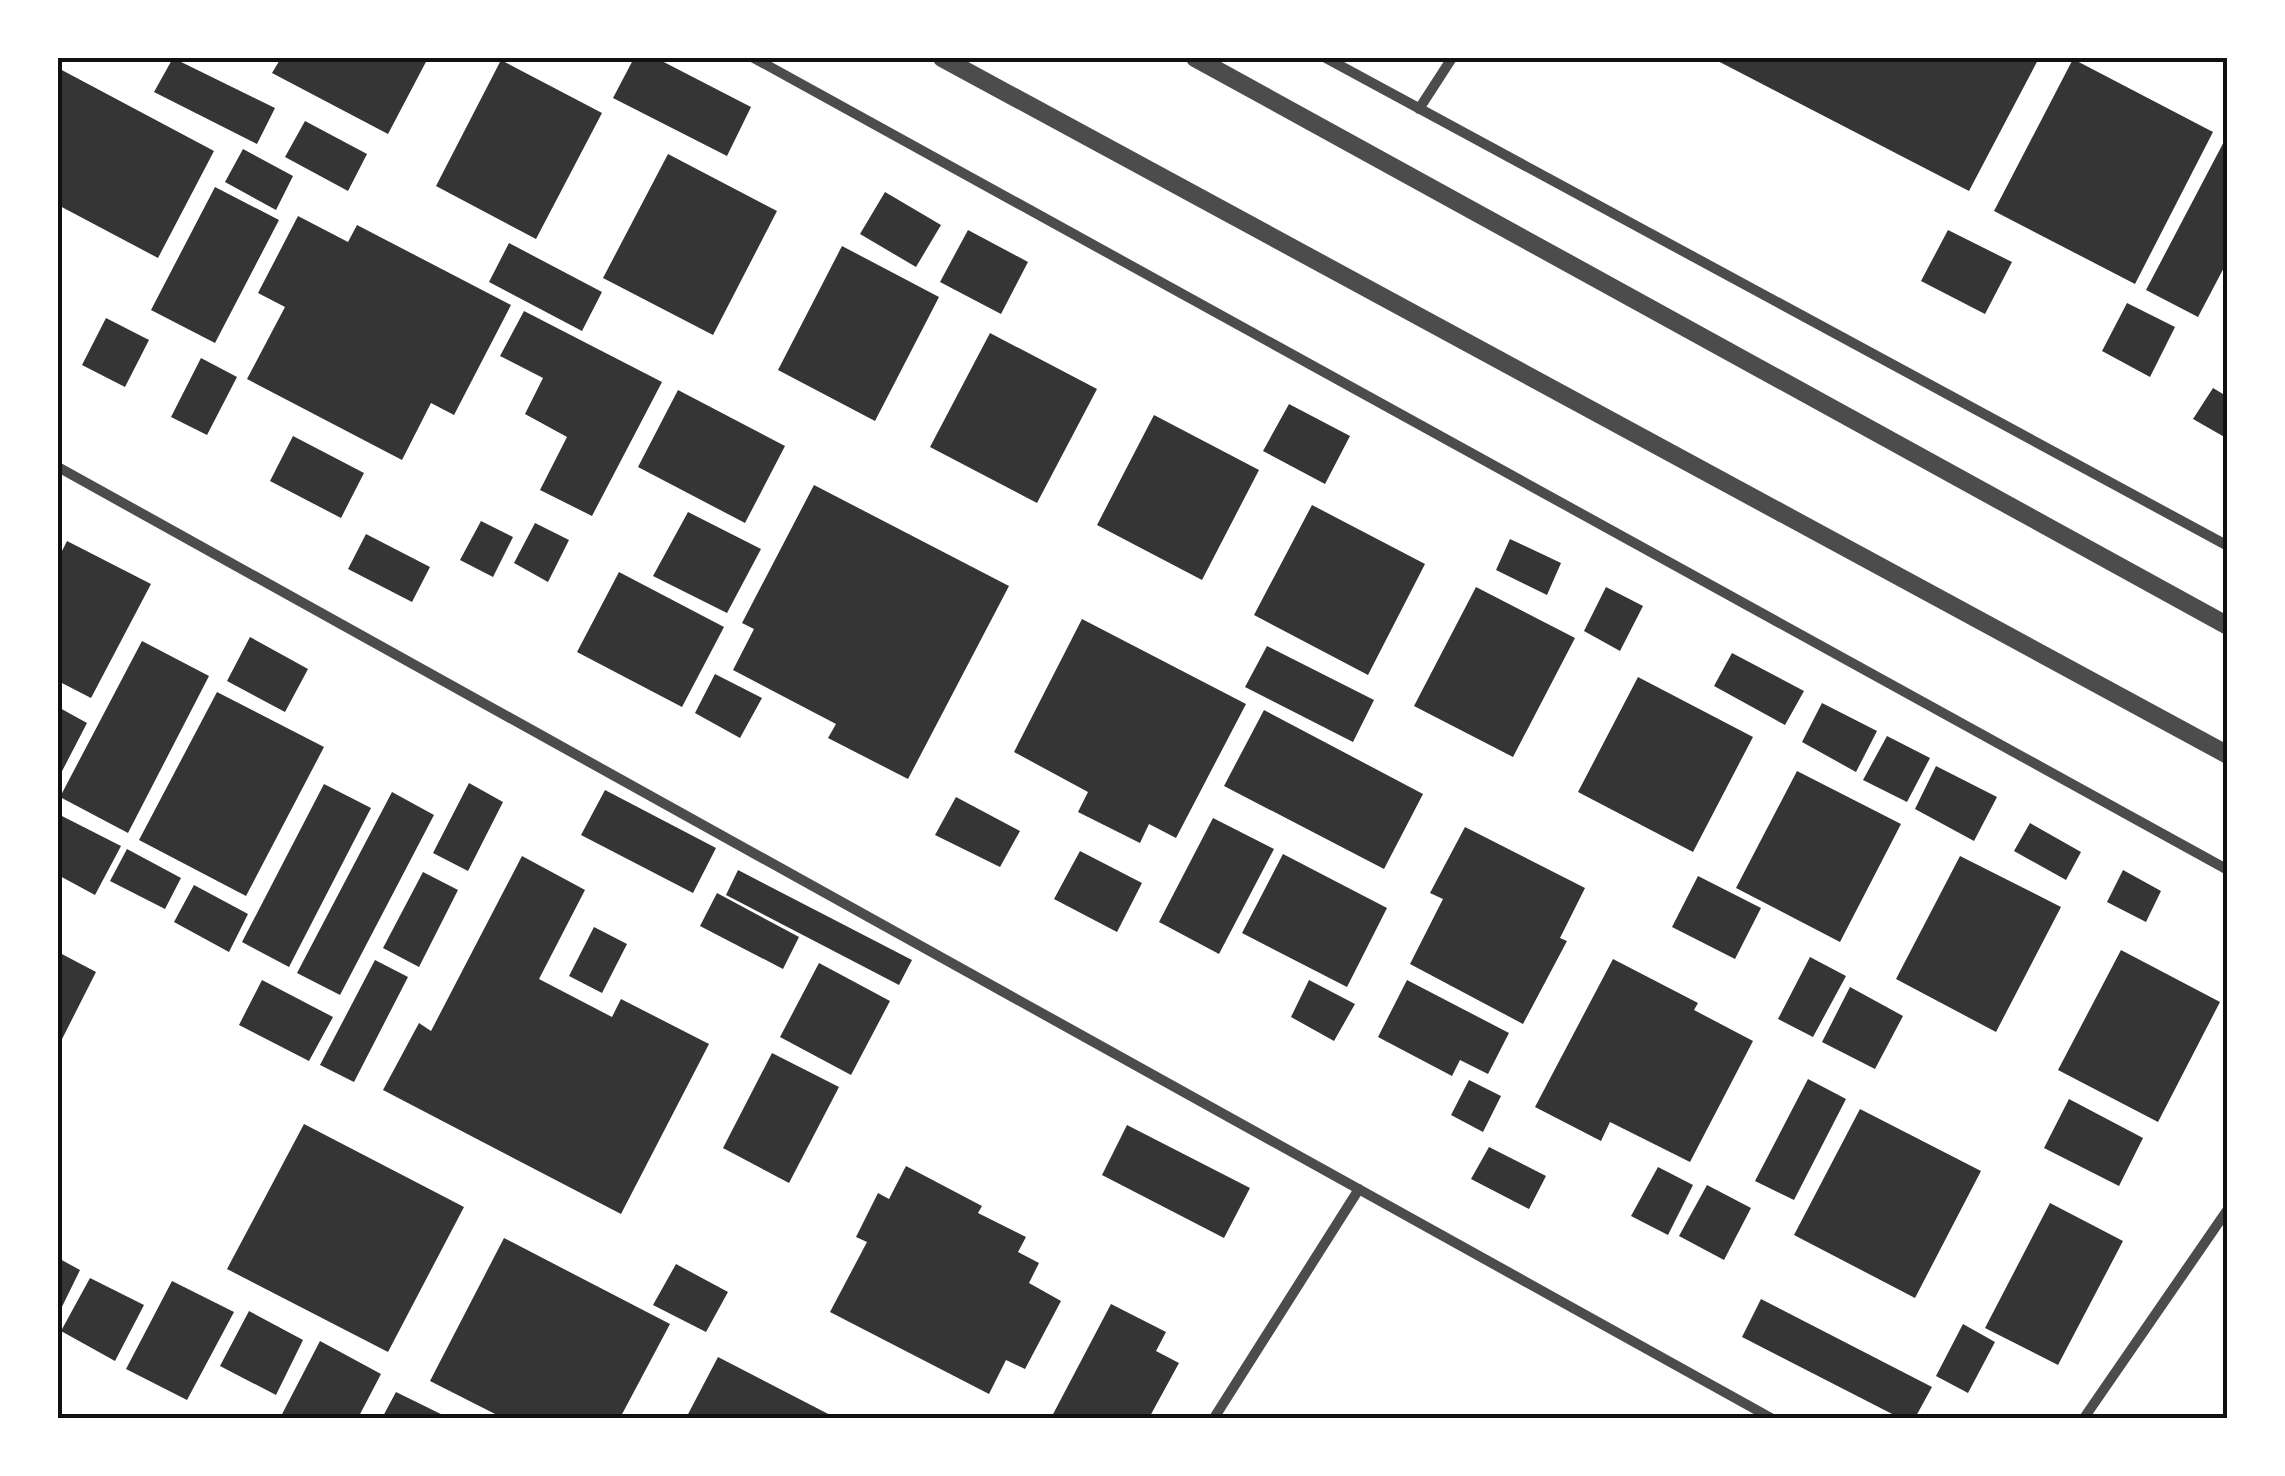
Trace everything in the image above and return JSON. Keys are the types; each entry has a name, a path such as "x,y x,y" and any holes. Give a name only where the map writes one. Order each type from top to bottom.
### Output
{"street":[{"path":"754,58 2228,870"},
{"path":"942,58 2228,755"},
{"path":"1196,58 2228,626"},
{"path":"1326,58 2228,546"},
{"path":"1419,109 1452,58"},
{"path":"58,466 1772,1418"},
{"path":"1214,1418 1359,1189"},
{"path":"2084,1418 2228,1209"}],"building":[{"path":"173,58 275,108 257,144 154,92"},
{"path":"281,58 428,58 388,134 272,73"},
{"path":"634,58 656,58 751,107 727,156 613,98"},
{"path":"1712,58 2039,58 1969,191"},
{"path":"2073,59 2213,132 2135,284 1994,211"},
{"path":"501,60 602,113 536,239 436,186"},
{"path":"58,68 214,151 158,258 58,205"},
{"path":"305,121 367,154 348,191 285,157"},
{"path":"2228,134 2228,260 2198,317 2146,290"},
{"path":"243,149 293,176 276,210 225,182"},
{"path":"668,154 777,211 713,335 603,278"},
{"path":"215,187 279,220 215,343 151,310"},
{"path":"885,192 941,225 916,267 860,234"},
{"path":"298,216 348,242 357,225 511,305 454,415 431,403 402,460 247,379 285,307 258,293"},
{"path":"968,230 1028,262 1001,314 940,282"},
{"path":"1948,230 2012,262 1985,314 1921,281"},
{"path":"509,243 602,292 582,331 489,282"},
{"path":"842,246 939,297 875,421 778,370"},
{"path":"2127,303 2175,327 2150,377 2102,351"},
{"path":"524,311 662,382 592,516 540,490 567,437 525,414 543,378 500,356"},
{"path":"106,318 149,340 125,387 82,365"},
{"path":"990,333 1097,389 1037,503 930,447"},
{"path":"201,358 237,377 207,435 171,417"},
{"path":"2213,388 2228,397 2228,439 2193,419"},
{"path":"678,390 785,446 745,523 638,467"},
{"path":"1289,404 1350,436 1325,484 1263,451"},
{"path":"1154,415 1259,470 1202,580 1097,525"},
{"path":"293,436 364,473 341,518 270,481"},
{"path":"814,485 1009,586 908,779 828,738 836,724 733,670 754,629 742,623"},
{"path":"1312,505 1425,564 1368,675 1254,615"},
{"path":"688,512 761,549 727,613 653,576"},
{"path":"481,521 513,537 493,577 460,560"},
{"path":"535,523 569,540 548,582 514,563"},
{"path":"366,534 430,567 412,602 348,569"},
{"path":"1510,539 1561,563 1547,595 1496,570"},
{"path":"67,541 151,584 91,698 58,681 58,559"},
{"path":"619,572 724,627 682,707 577,652"},
{"path":"1476,587 1575,638 1513,757 1414,706"},
{"path":"1606,587 1643,606 1620,651 1584,631"},
{"path":"1082,619 1246,704 1176,838 1149,824 1140,843 1078,812 1088,792 1014,752"},
{"path":"250,637 308,669 285,712 227,681"},
{"path":"142,641 209,676 128,833 60,797"},
{"path":"1267,646 1374,700 1353,742 1245,687"},
{"path":"1732,653 1804,691 1785,725 1714,686"},
{"path":"715,674 762,698 740,738 695,713"},
{"path":"1638,677 1753,737 1693,852 1578,792"},
{"path":"217,692 324,747 246,896 139,840"},
{"path":"1822,703 1877,731 1856,772 1802,742"},
{"path":"58,707 87,723 58,779"},
{"path":"1264,710 1423,794 1384,869 1224,786"},
{"path":"1887,736 1930,758 1907,802 1863,780"},
{"path":"1936,766 1997,797 1974,841 1915,809"},
{"path":"1797,771 1901,824 1840,942 1736,888"},
{"path":"469,783 503,802 468,871 433,853"},
{"path":"324,784 371,808 289,967 242,942"},
{"path":"605,790 716,848 693,893 581,835"},
{"path":"392,792 434,815 340,995 297,973"},
{"path":"956,797 1020,831 1000,867 935,835"},
{"path":"58,814 121,846 95,895 58,875"},
{"path":"1213,818 1274,849 1219,954 1159,922"},
{"path":"2030,823 2081,852 2066,880 2014,851"},
{"path":"1465,827 1585,888 1560,938 1567,941 1523,1024 1410,964 1443,899 1430,893"},
{"path":"127,849 181,878 165,909 110,881"},
{"path":"1080,851 1142,883 1117,932 1054,899"},
{"path":"1283,854 1387,908 1347,987 1242,933"},
{"path":"522,856 585,890 539,979 612,1017 621,999 709,1044 621,1214 383,1090 419,1023 431,1031"},
{"path":"1960,856 2061,907 1996,1032 1896,979"},
{"path":"738,870 912,960 899,985 726,895"},
{"path":"2123,870 2161,891 2146,922 2107,902"},
{"path":"423,872 458,890 419,967 383,948"},
{"path":"1698,876 1761,908 1735,959 1672,927"},
{"path":"194,885 248,914 229,952 174,922"},
{"path":"717,893 799,937 783,969 700,926"},
{"path":"594,927 627,944 602,993 569,976"},
{"path":"2121,950 2220,1002 2158,1122 2058,1070"},
{"path":"58,952 96,972 58,1047"},
{"path":"1810,957 1846,976 1813,1037 1778,1019"},
{"path":"1613,959 1698,1003 1694,1010 1753,1041 1690,1162 1610,1122 1601,1141 1535,1107"},
{"path":"375,960 408,977 354,1082 320,1065"},
{"path":"819,963 890,1001 851,1075 780,1037"},
{"path":"262,980 333,1017 309,1061 239,1025"},
{"path":"1309,980 1355,1004 1334,1041 1291,1017"},
{"path":"1407,980 1509,1033 1488,1074 1460,1060 1452,1076 1378,1037"},
{"path":"1850,987 1903,1016 1875,1069 1822,1042"},
{"path":"772,1053 839,1087 789,1183 723,1148"},
{"path":"1808,1079 1846,1099 1794,1200 1755,1181"},
{"path":"1469,1080 1501,1096 1483,1132 1451,1115"},
{"path":"2069,1099 2143,1138 2119,1186 2044,1148"},
{"path":"1860,1109 1981,1171 1915,1298 1794,1235"},
{"path":"304,1124 464,1207 388,1352 227,1269"},
{"path":"1127,1125 1250,1188 1224,1238 1102,1175"},
{"path":"1489,1147 1546,1176 1529,1209 1471,1179"},
{"path":"906,1166 982,1206 978,1213 1026,1237 1018,1252 1039,1263 1029,1283 1061,1301 1025,1369 1006,1360 989,1394 830,1312 867,1242 856,1237 878,1193 889,1199"},
{"path":"1658,1167 1693,1185 1668,1235 1631,1216"},
{"path":"1707,1185 1751,1208 1724,1260 1679,1236"},
{"path":"2050,1203 2123,1241 2058,1365 1985,1328"},
{"path":"504,1238 670,1324 620,1418 503,1418 430,1381"},
{"path":"58,1258 80,1270 58,1315"},
{"path":"676,1264 728,1292 706,1332 653,1305"},
{"path":"90,1278 144,1305 115,1361 61,1331"},
{"path":"172,1281 234,1312 187,1400 126,1369"},
{"path":"1761,1299 1932,1387 1915,1418 1900,1418 1742,1337"},
{"path":"1111,1304 1166,1332 1156,1351 1179,1363 1149,1418 1051,1418"},
{"path":"249,1311 303,1340 276,1395 220,1366"},
{"path":"1963,1324 1995,1342 1968,1393 1936,1376"},
{"path":"320,1341 381,1374 358,1418 280,1418"},
{"path":"718,1357 836,1418 686,1418"},
{"path":"396,1392 449,1418 382,1418"}]}
